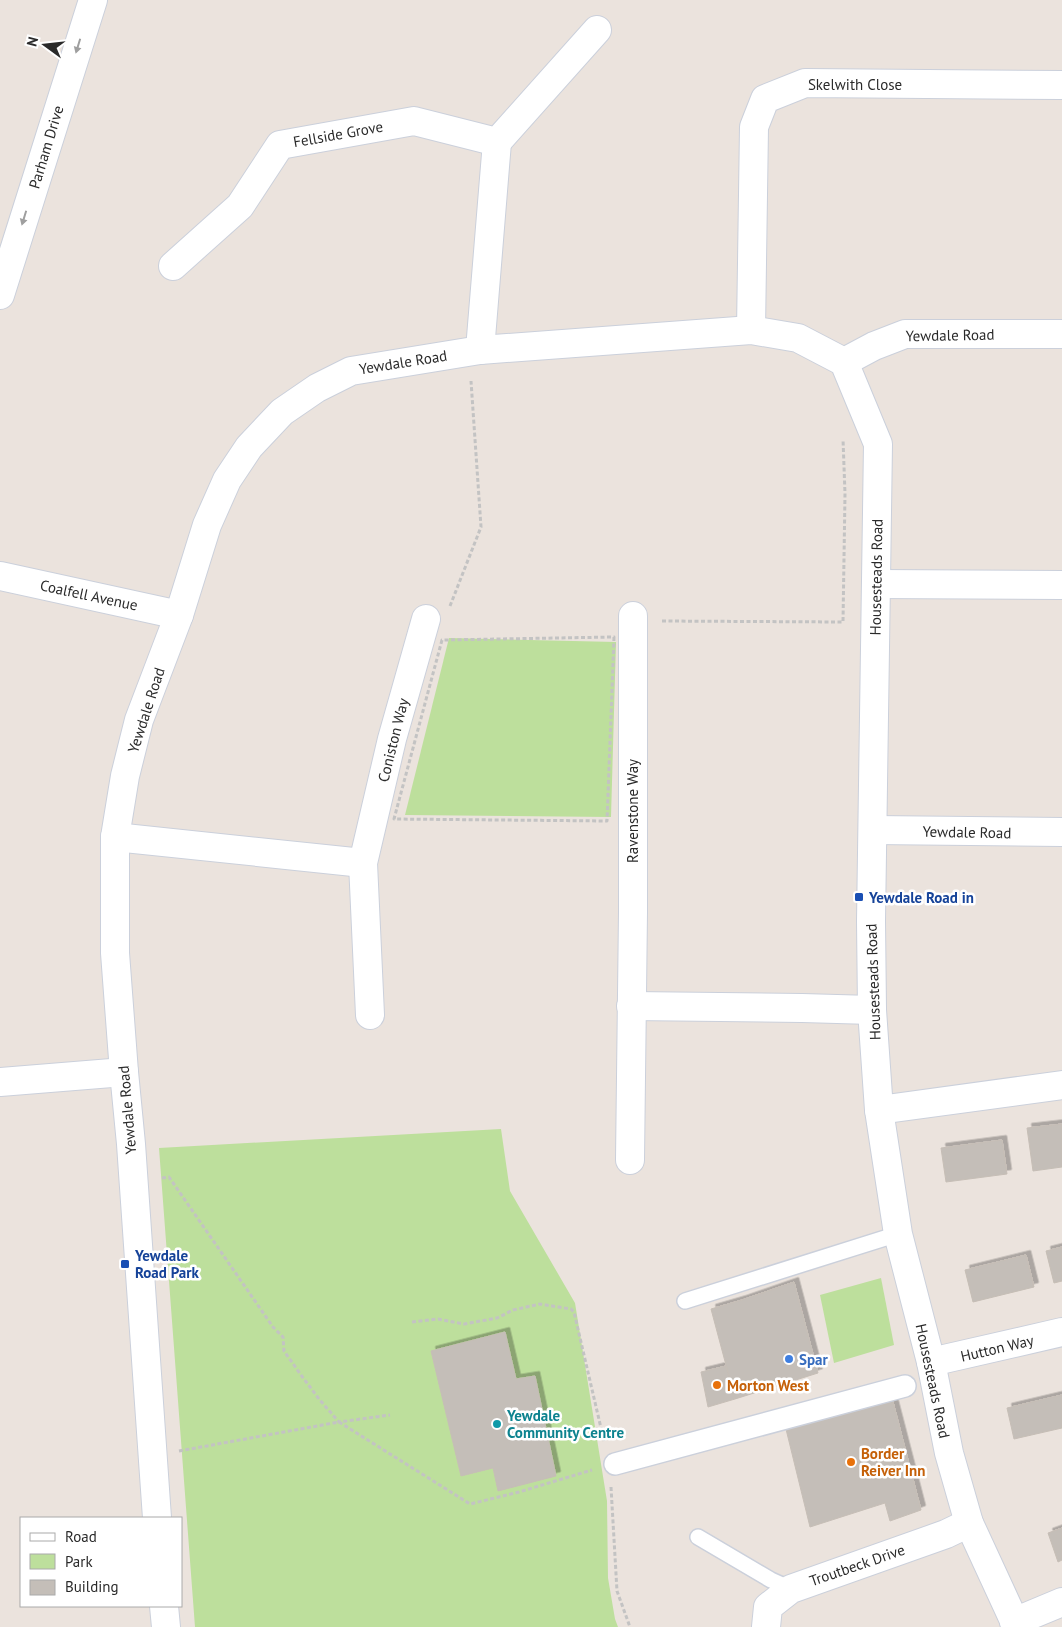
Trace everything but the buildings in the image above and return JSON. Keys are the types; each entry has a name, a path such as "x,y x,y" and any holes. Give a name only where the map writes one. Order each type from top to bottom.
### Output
{"street":[{"name":"Parham Drive","path":"0,295 93,0"},
{"path":"480,350 498,142 597,30"},
{"name":"Skelwith Close","path":"751,330 754,127 765,99 805,83 1062,85"},
{"name":"Fellside Grove","path":"173,266 240,206 280,145 414,121 498,142"},
{"path":"751,330 798,338 844,362"},
{"name":"Yewdale Road","path":"157,1517 131,1144 115,953 116,837 125,776 140,720 178,615 207,525 228,480 249,447 282,412 317,388 351,371 480,350 751,330"},
{"name":"Yewdale Road","path":"844,362 874,346 905,334 1062,334"},
{"name":"Housesteads Road","path":"844,362 878,444 871,921 872,1010 879,1110 898,1234 931,1362 948,1454 969,1523 1015,1624"},
{"name":"Coalfell Avenue","path":"0,576 178,615"},
{"path":"876,584 1062,585"},
{"name":"Ravenstone Way","path":"630,1160 632,1006 644,618"},
{"name":"Coniston Way","path":"370,1015 363,863 392,739 439,622"},
{"name":"Yewdale Road","path":"873,830 1062,832"},
{"path":"116,837 363,863"},
{"path":"632,1006 872,1010"},
{"path":"0,1082 124,1072"},
{"path":"879,1110 1062,1085"},
{"name":"Hutton Way","path":"931,1362 1062,1332"},
{"path":"612,1464 905,1386"},
{"name":"Troutbeck Drive","path":"766,1627 768,1607 791,1589 946,1534 969,1523"},
{"path":"1015,1624 1062,1602"},
{"path":"164,1607 166,1627"}],"lane":[{"path":"685,1301 898,1234"},
{"path":"698,1537 771,1580 791,1589"}],"path":[{"path":"442,640 614,637 607,821 394,819 442,640 439,622 452,598 481,527 471,380 480,379"},
{"path":"644,618 843,622 845,494 843,438"},
{"path":"158,1178 169,1177 273,1328 282,1338 284,1351 318,1399 339,1422 470,1504 520,1492 612,1464"},
{"path":"412,1322 438,1319 464,1324 497,1318 513,1310 540,1304 571,1309 574,1312 612,1464 617,1592 630,1627"},
{"path":"178,1451 339,1422 390,1415"}],"green space":[{"path":"449,638 616,642 611,817 405,815"},
{"path":"501,1129 510,1191 575,1303 607,1501 608,1578 618,1627 195,1627 159,1148"},
{"path":"881,1278 894,1345 834,1363 820,1295"}],"place":[{"name":"Yewdale Road in","path":"859,897"},
{"name":"Yewdale Road Park","path":"125,1264"},
{"name":"Spar","path":"789,1359"},
{"name":"Morton West","path":"717,1385"},
{"name":"Yewdale Community Centre","path":"497,1424"},
{"name":"Border Reiver Inn","path":"851,1462"}]}
